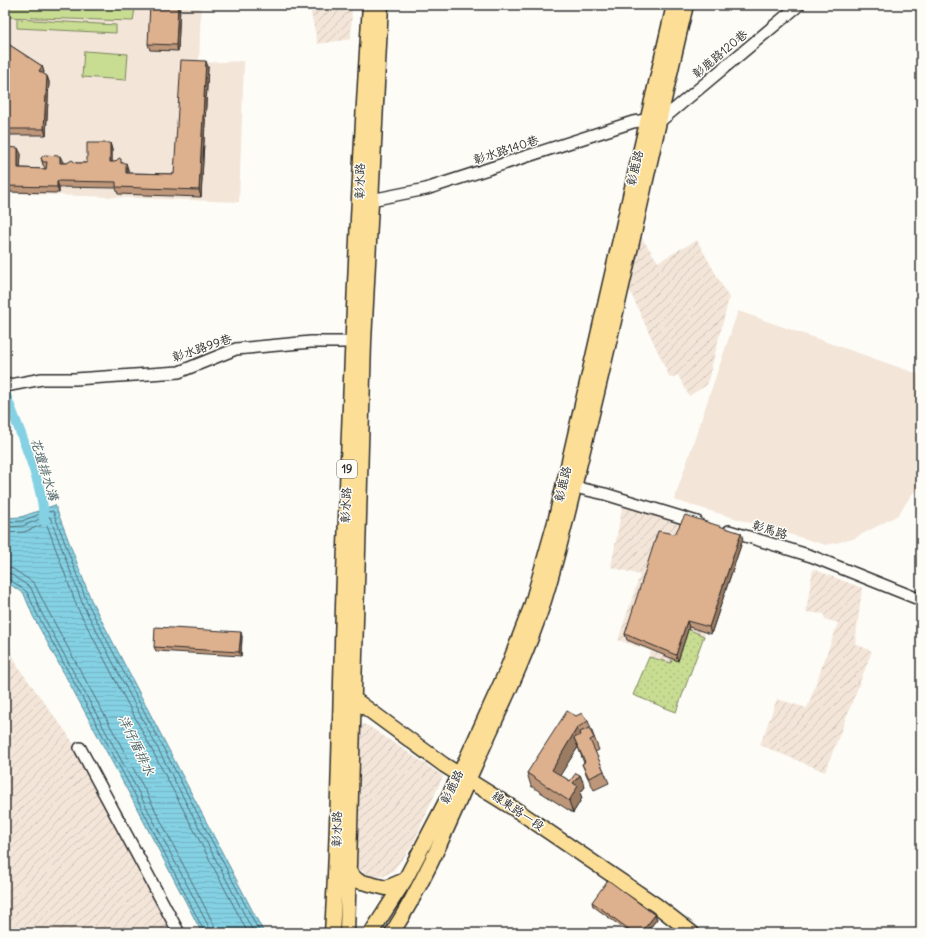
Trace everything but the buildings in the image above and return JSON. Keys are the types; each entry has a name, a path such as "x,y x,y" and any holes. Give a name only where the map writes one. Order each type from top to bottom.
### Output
{"main road":[{"name":"彰水路","path":"366,199 361,136 370,5"},
{"name":"彰水路","path":"347,933 348,696 358,342 366,199 380,5"},
{"name":"彰鹿路","path":"392,933 405,912 444,837 464,776 531,607 568,490 611,340 627,271 652,121 674,5"},
{"name":"彰鹿路","path":"568,490 597,337 612,269 652,121 686,5"},
{"path":"612,269 627,271"},
{"path":"597,337 611,340"},
{"name":"彰水路","path":"332,933 348,696"},
{"name":"線東路一段","path":"348,696 444,765 464,776 656,905 692,933"},
{"name":"彰鹿路","path":"371,933 404,880 464,776"},
{"path":"348,871 358,881 386,888 404,880"}],"street":[{"name":"彰鹿路120巷","path":"652,121 799,5"},
{"name":"彰水路140巷","path":"366,199 426,189 652,121"},
{"name":"彰水路99巷","path":"5,386 42,379 75,379 179,372 236,349 311,342 358,342"},
{"name":"彰馬路","path":"568,490 605,494 810,556 921,600"},
{"path":"80,748 179,933"}],"shaded area":[{"path":"5,5 201,5 199,63 244,61 239,202 5,193"},
{"path":"309,5 352,5 351,39 318,44"},
{"path":"639,234 658,262 697,240 729,298 707,385 689,396 678,375 670,378 627,285"},
{"path":"738,311 921,375 921,413 919,416 921,434 921,487 912,494 898,515 853,539 826,545 674,500"},
{"path":"623,503 737,542 704,636 683,628 671,663 649,657 651,651 618,640 640,575 611,567"},
{"path":"813,569 862,588 855,644 872,651 825,772 760,745 777,699 807,708 838,623 825,619 824,614 806,612"},
{"path":"5,639 18,667 66,732 89,768 176,933 5,933"},
{"path":"363,724 370,727 443,776 412,846 393,871 384,876 377,877 370,876 354,866 358,726"}],"green space":[{"path":"5,5 126,5 124,7 135,8 133,21 5,17"},
{"path":"17,19 116,25 116,33 17,28"},
{"path":"84,51 128,54 126,80 82,77"},
{"path":"683,627 704,636 676,712 633,695 649,657 671,663"}],"water":[{"name":"洋仔厝排水","path":"55,505 91,600 264,933 202,933 131,797 33,616 24,594 5,581 5,518 21,517"}],"waterway":[{"name":"花壇排水溝","path":"5,393 35,473 40,490 44,521"}]}
